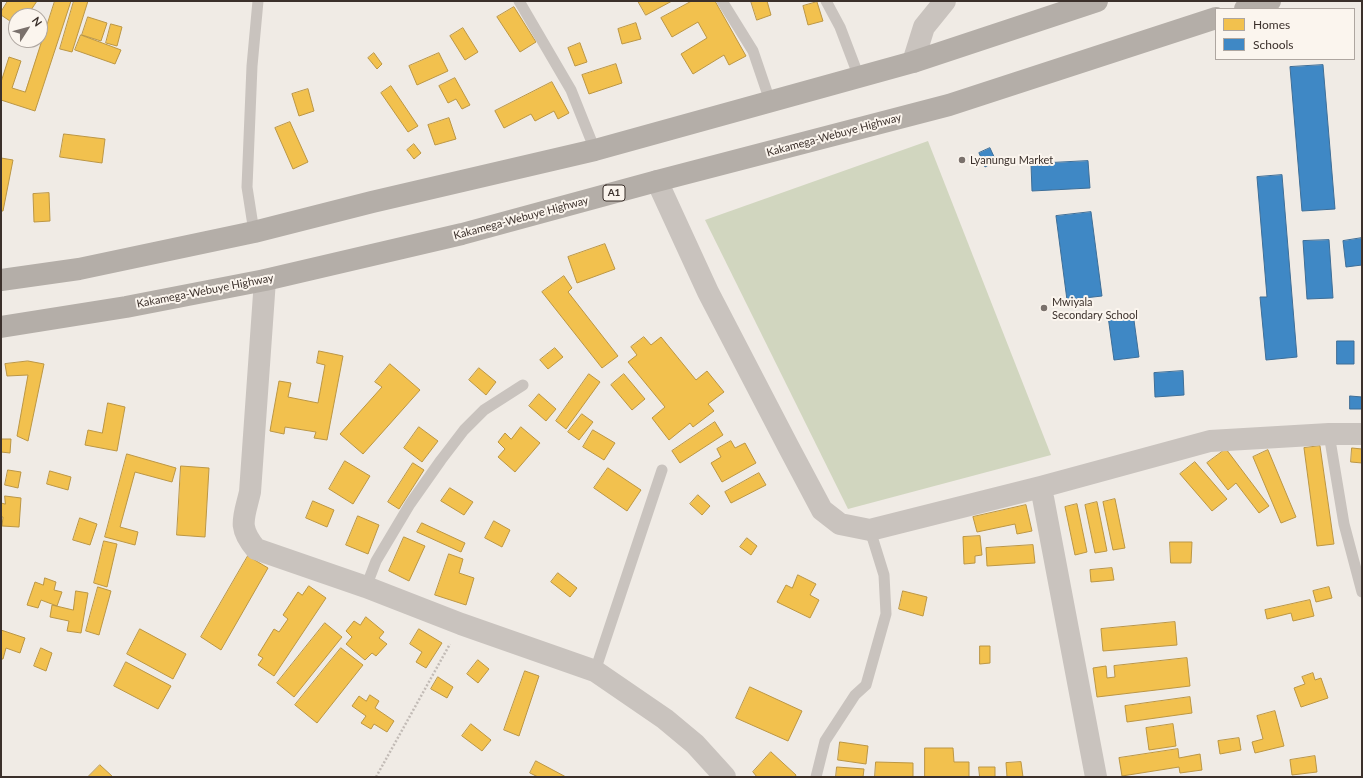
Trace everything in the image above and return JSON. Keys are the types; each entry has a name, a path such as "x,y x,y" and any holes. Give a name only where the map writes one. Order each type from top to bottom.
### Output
{"highway":[{"path":"1,280 79,270 254,232 595,150 913,62 1097,1"},
{"path":"1248,8 1270,1"},
{"name":"Kakamega-Webuye Highway","path":"1,327 126,307 265,280 462,234 657,181 949,105 1215,18"}],"street":[{"path":"913,62 924,27 945,1"},
{"path":"657,181 708,292 822,510 840,524 870,530 1041,487 1210,441 1329,434 1362,434"},
{"path":"265,280 250,492 243,520 244,531 249,541 256,549 366,587 461,624 595,671 665,719 695,744 725,777"},
{"path":"1041,487 1096,777"}],"lane":[{"path":"254,232 247,187 252,66 258,1"},
{"path":"518,1 571,90 595,150"},
{"path":"722,1 752,51 770,101"},
{"path":"826,1 840,27 859,76"},
{"path":"366,587 376,561 410,504 450,448 464,430 484,410 523,384"},
{"path":"1329,434 1344,524 1362,592"},
{"path":"595,671 662,470"},
{"path":"816,777 825,741 855,695 866,685 886,614 884,575 870,530"}],"path":[{"path":"376,777 461,624"}],"green space":[{"path":"928,141 1051,455 848,509 705,220"}],"building: Homes":[{"path":"8,1 37,1 32,8 8,8 8,20 1,15 1,12"},
{"path":"55,1 71,1 35,111 1,100 1,82 9,57 21,61 12,88 25,92 40,48 48,48 48,22"},
{"path":"74,1 88,1 72,52 60,49"},
{"path":"638,1 672,1 646,15"},
{"path":"692,1 715,1 746,56 729,65 724,55 693,74 681,54 707,38 698,22 672,37 661,18"},
{"path":"751,1 767,1 771,15 757,20"},
{"path":"817,2 823,21 808,25 803,6"},
{"path":"514,7 536,42 520,52 497,17"},
{"path":"88,17 107,23 101,41 82,35"},
{"path":"636,23 641,39 622,44 618,29"},
{"path":"111,24 122,27 117,46 106,43"},
{"path":"463,28 478,52 465,60 450,36"},
{"path":"81,35 121,50 115,64 75,50"},
{"path":"580,43 587,62 575,66 568,48"},
{"path":"374,53 382,64 377,69 368,58"},
{"path":"439,53 448,71 417,85 409,66"},
{"path":"616,64 622,83 589,94 582,75"},
{"path":"455,78 470,105 462,109 456,99 448,103 439,86"},
{"path":"552,82 569,113 558,119 554,111 535,121 531,114 504,128 495,111"},
{"path":"391,86 418,126 408,132 381,93"},
{"path":"308,89 314,111 299,116 292,94"},
{"path":"449,118 456,139 435,145 428,125"},
{"path":"290,122 308,162 293,169 275,128"},
{"path":"64,134 105,139 102,163 60,157"},
{"path":"414,144 421,153 414,159 407,150"},
{"path":"1,158 13,160 3,211 1,211"},
{"path":"49,193 50,221 34,222 33,194"},
{"path":"605,244 615,269 577,283 568,257"},
{"path":"564,276 572,288 568,292 618,356 602,368 542,292"},
{"path":"644,337 651,345 661,337 696,380 707,371 724,392 708,404 714,411 693,427 690,423 669,440 652,418 665,407 628,362 637,355 631,347"},
{"path":"555,348 563,357 548,369 540,360"},
{"path":"319,351 343,356 327,440 314,438 316,432 285,427 284,434 270,431 279,381 291,383 288,397 318,403 325,365 317,363"},
{"path":"28,361 44,364 28,441 17,436 28,375 7,376 5,364"},
{"path":"390,364 420,390 363,454 340,434 382,387 375,382"},
{"path":"479,368 496,382 486,395 469,380"},
{"path":"589,374 600,382 566,429 556,421"},
{"path":"624,374 645,399 632,410 611,385"},
{"path":"539,394 556,409 546,421 529,406"},
{"path":"108,403 125,407 117,451 85,445 88,430 102,433"},
{"path":"582,414 593,422 579,440 568,432"},
{"path":"715,422 723,435 680,463 672,451"},
{"path":"419,427 438,441 422,462 404,448"},
{"path":"521,427 540,443 515,472 498,457 505,449 498,442 505,433 511,439"},
{"path":"593,430 615,443 604,460 583,447"},
{"path":"1,439 11,439 10,453 1,452"},
{"path":"731,441 735,448 745,443 756,463 722,482 711,463 721,457 717,449"},
{"path":"1320,446 1334,544 1317,546 1304,448"},
{"path":"1352,448 1362,449 1362,463 1351,462"},
{"path":"1226,449 1269,506 1259,513 1236,483 1228,490 1207,463"},
{"path":"1268,450 1296,517 1281,523 1253,457"},
{"path":"127,454 176,468 172,482 135,472 120,527 138,532 135,545 105,537"},
{"path":"345,461 370,476 353,504 329,489"},
{"path":"1195,462 1227,499 1212,511 1180,474"},
{"path":"413,463 424,470 399,509 388,502"},
{"path":"181,466 209,468 205,537 177,535"},
{"path":"608,468 641,490 627,511 594,488"},
{"path":"8,470 21,472 18,488 5,485"},
{"path":"50,471 71,477 68,490 47,484"},
{"path":"759,473 766,485 731,503 725,492"},
{"path":"450,488 473,502 464,515 441,501"},
{"path":"698,495 710,506 702,515 690,504"},
{"path":"5,496 21,498 19,527 2,526 3,517 1,517 1,503 5,504"},
{"path":"1115,499 1125,548 1113,550 1103,502"},
{"path":"313,501 334,510 327,527 306,518"},
{"path":"1097,502 1107,551 1095,553 1085,505"},
{"path":"1077,504 1087,552 1075,555 1065,507"},
{"path":"1026,505 1032,531 1017,534 1015,524 977,532 973,517"},
{"path":"358,516 379,525 368,554 346,545"},
{"path":"80,518 97,524 90,545 73,540"},
{"path":"494,521 510,530 502,547 485,538"},
{"path":"422,523 465,543 461,552 417,532"},
{"path":"980,536 982,555 975,556 975,563 964,564 963,537"},
{"path":"404,537 425,546 409,581 389,571"},
{"path":"747,538 757,546 751,555 740,547"},
{"path":"104,541 117,544 107,587 94,583"},
{"path":"1170,542 1192,542 1191,563 1171,563"},
{"path":"1033,545 1035,563 987,566 986,548"},
{"path":"449,554 463,559 459,573 474,578 466,605 435,595"},
{"path":"248,556 268,568 221,650 201,637"},
{"path":"1112,568 1114,580 1091,582 1090,570"},
{"path":"558,573 577,588 570,597 551,582"},
{"path":"798,575 816,584 810,595 819,600 810,618 777,602 786,585 792,588"},
{"path":"45,578 56,582 54,590 62,592 57,606 41,600 38,608 27,605 35,582 43,585"},
{"path":"309,586 326,598 274,676 258,665 263,658 258,655 274,629 279,632 288,619 283,615 298,592 302,595"},
{"path":"98,587 111,591 99,635 86,631"},
{"path":"1329,587 1332,598 1316,602 1313,591"},
{"path":"76,591 88,593 81,633 67,631 69,621 50,617 52,605 73,610"},
{"path":"903,591 927,597 923,616 899,609"},
{"path":"1310,600 1314,616 1293,621 1291,613 1267,619 1265,610"},
{"path":"366,617 384,632 379,638 387,644 376,656 372,653 365,660 346,644 352,637 346,631 354,621 360,625"},
{"path":"1175,622 1177,645 1103,651 1101,629"},
{"path":"325,623 342,637 294,697 277,683"},
{"path":"140,629 186,654 173,679 127,654"},
{"path":"419,629 442,643 426,668 416,662 422,652 410,644"},
{"path":"1,630 25,638 20,653 6,648 3,659 1,659"},
{"path":"980,646 990,646 990,663 980,664"},
{"path":"41,648 52,653 46,671 34,666"},
{"path":"341,648 363,665 317,723 295,705"},
{"path":"1187,658 1190,686 1097,697 1093,668 1106,666 1107,678 1115,677 1114,666"},
{"path":"478,660 489,669 478,683 467,674"},
{"path":"126,662 171,686 158,709 114,686"},
{"path":"525,671 539,676 519,736 504,730"},
{"path":"1313,673 1315,680 1321,678 1328,698 1301,707 1294,688 1305,684 1302,677"},
{"path":"438,677 453,687 447,698 431,689"},
{"path":"750,687 802,711 788,741 736,718"},
{"path":"370,695 379,701 375,708 394,721 387,732 374,724 371,729 361,723 366,716 352,706 359,696 366,701"},
{"path":"1190,697 1192,713 1127,722 1125,706"},
{"path":"1275,711 1284,746 1255,753 1252,742 1263,739 1257,716"},
{"path":"471,724 491,740 482,751 462,736"},
{"path":"1173,724 1176,746 1149,750 1146,728"},
{"path":"1239,738 1241,750 1220,754 1218,741"},
{"path":"840,742 868,746 866,764 838,760"},
{"path":"925,748 953,748 954,762 969,762 969,777 925,777"},
{"path":"1178,749 1179,758 1200,754 1202,770 1180,773 1179,767 1122,776 1119,758"},
{"path":"771,752 796,775 795,777 757,777 753,772"},
{"path":"1315,756 1317,772 1292,775 1290,760"},
{"path":"536,761 566,777 538,777 530,773"},
{"path":"876,762 913,763 913,777 875,777"},
{"path":"1021,762 1023,777 1007,777 1006,763"},
{"path":"100,765 113,777 88,777"},
{"path":"837,767 864,769 863,777 836,777"},
{"path":"979,767 995,767 995,777 980,777"}],"building: Schools":[{"path":"1323,65 1335,209 1302,211 1290,67"},
{"path":"990,148 996,161 985,167 979,153"},
{"path":"1088,161 1090,188 1032,191 1031,164"},
{"path":"1282,175 1297,357 1266,360 1260,297 1267,297 1257,177"},
{"path":"1091,212 1102,296 1067,300 1056,216"},
{"path":"1362,238 1362,265 1346,267 1343,241"},
{"path":"1329,240 1333,298 1307,299 1303,241"},
{"path":"1133,313 1139,357 1114,360 1108,316"},
{"path":"1337,341 1354,341 1354,364 1337,364"},
{"path":"1183,371 1184,395 1155,397 1154,373"},
{"path":"1350,396 1362,397 1362,409 1350,409"}],"place":[{"name":"Lyanungu Market","path":"962,160"},
{"name":"Mwiyala Secondary School","path":"1044,308"}]}
